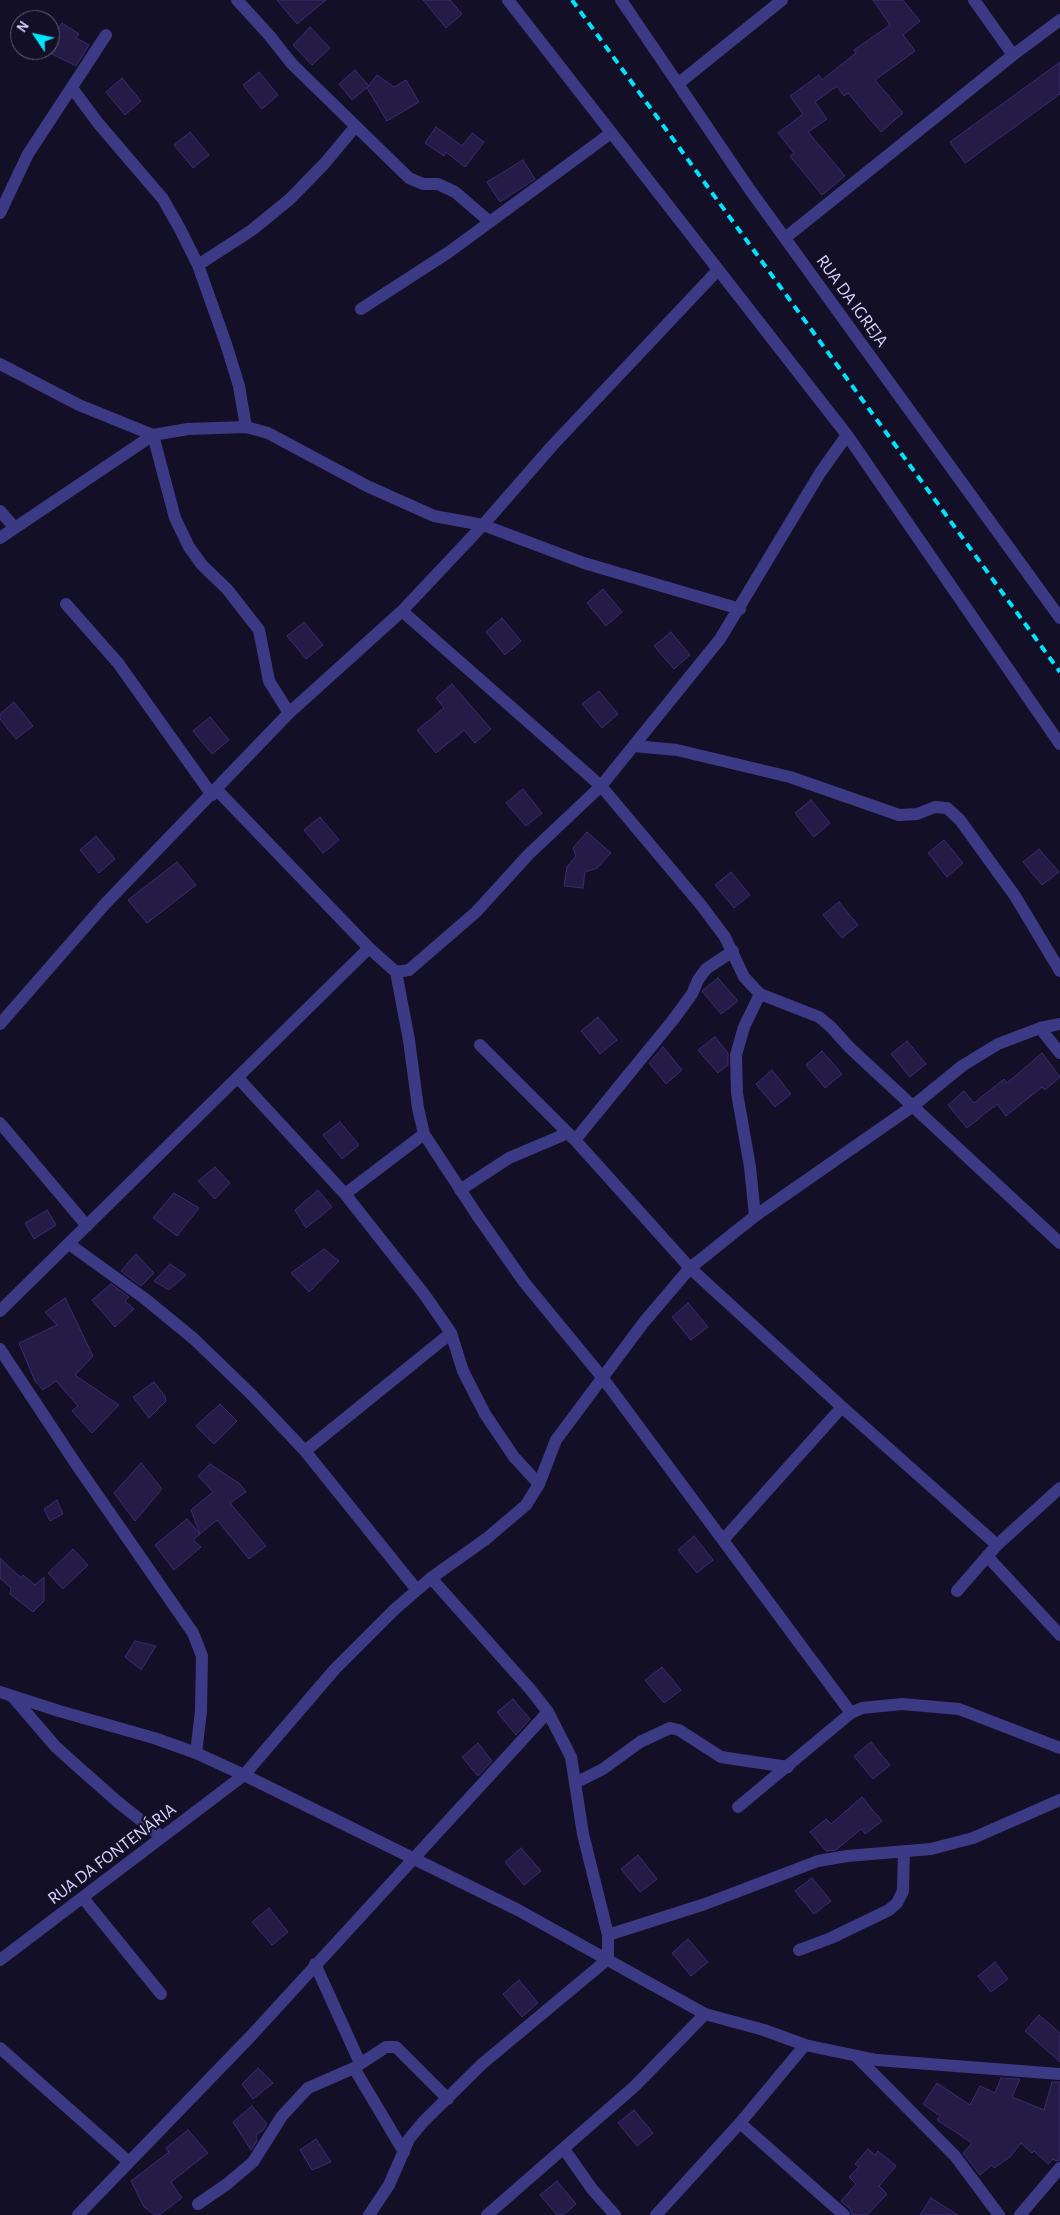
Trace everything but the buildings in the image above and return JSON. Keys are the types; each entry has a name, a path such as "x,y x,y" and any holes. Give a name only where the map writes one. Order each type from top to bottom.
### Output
{"street":[{"path":"237,0 292,64 355,127 410,178 423,184 438,184 455,192 490,222"},
{"path":"508,0 846,435 1060,744"},
{"name":"RUA DA IGREJA","path":"621,0 750,190 1060,618"},
{"path":"679,83 782,0"},
{"path":"974,0 1013,56"},
{"path":"785,238 1060,20"},
{"path":"0,211 28,154 106,35"},
{"path":"72,88 98,123 163,199 198,265 239,386 246,428"},
{"path":"198,265 252,230 290,199 325,163 355,127"},
{"path":"361,309 490,222 611,133"},
{"path":"0,1024 105,904 289,713 402,611 483,525 552,446 718,270"},
{"path":"0,364 79,405 153,435"},
{"path":"0,538 153,435 188,429 246,428 268,433 367,486 434,516 483,525 584,562 740,609"},
{"path":"153,435 175,518 189,547 202,565 227,589 258,630 268,681 289,713"},
{"path":"396,972 409,970 476,912 529,854 601,786 720,639 740,609 820,473 846,435"},
{"path":"0,511 15,528"},
{"path":"66,604 118,663 214,792 369,948 396,972 424,1134 460,1190 524,1282 602,1377 852,1713"},
{"path":"402,611 601,786 701,905 733,951 744,977 760,994 819,1017 1060,1243"},
{"path":"634,746 677,750 790,776 899,815 917,814 935,808 946,808 960,820 1015,896 1060,972"},
{"path":"0,1311 369,948"},
{"path":"460,1190 509,1158 571,1137 673,1020 692,994 698,980 706,969 733,951"},
{"path":"755,1216 750,1167 738,1093 736,1055 744,1027 760,994"},
{"name":"RUA DA FONTENÁRIA","path":"2,1954 83,1898 244,1775 335,1669 394,1610 431,1578 486,1538 526,1505 538,1484 556,1440 644,1322 690,1268 755,1216 913,1106 969,1062 998,1044 1040,1028 1060,1024"},
{"path":"1040,1028 1060,1053"},
{"path":"480,1045 571,1137 690,1268 997,1545"},
{"path":"238,1078 345,1194 424,1294 451,1333 463,1371 485,1414 514,1457 538,1484"},
{"path":"0,1123 87,1226"},
{"path":"345,1194 424,1134"},
{"path":"69,1244 144,1298 194,1339 252,1395 304,1451 417,1590"},
{"path":"304,1451 451,1333"},
{"path":"0,1348 76,1464 193,1633 202,1656 201,1711 196,1753"},
{"path":"723,1540 842,1407"},
{"path":"957,1591 997,1545 1060,1488"},
{"path":"988,1556 1060,1636"},
{"path":"431,1578 530,1689 548,1712 571,1757 583,1834 608,1936 608,1959"},
{"path":"0,1684 6,1694 55,1746 162,1837"},
{"path":"6,1694 154,1738 196,1753 518,1910 705,2014 764,2030 806,2045 887,2061 1060,2074"},
{"path":"738,1807 852,1713 862,1708 902,1704 959,1709 1060,1748"},
{"path":"78,2215 250,2037 548,1712"},
{"path":"575,1783 603,1769 640,1742 670,1728 679,1730 722,1757 788,1767"},
{"path":"608,1936 705,1904 818,1861 931,1849 973,1838 1060,1800"},
{"path":"799,1950 831,1938 889,1910 897,1903 903,1891 904,1851"},
{"path":"83,1898 160,1994"},
{"path":"369,2215 389,2185 409,2139 418,2128 482,2064 608,1959"},
{"path":"315,1964 357,2066 404,2152"},
{"path":"486,2215 635,2086 705,2014"},
{"path":"656,2215 740,2123 806,2045"},
{"path":"198,2204 227,2184 253,2162 282,2116 297,2098 314,2085 357,2066 386,2047 396,2047 448,2098"},
{"path":"0,2048 129,2162"},
{"path":"854,2054 955,2156 998,2215"},
{"path":"740,2123 835,2212"},
{"path":"564,2149 592,2189 615,2215"},
{"path":"1020,2215 1060,2168"}],"railway":[{"path":"572,0 1060,672"}]}
